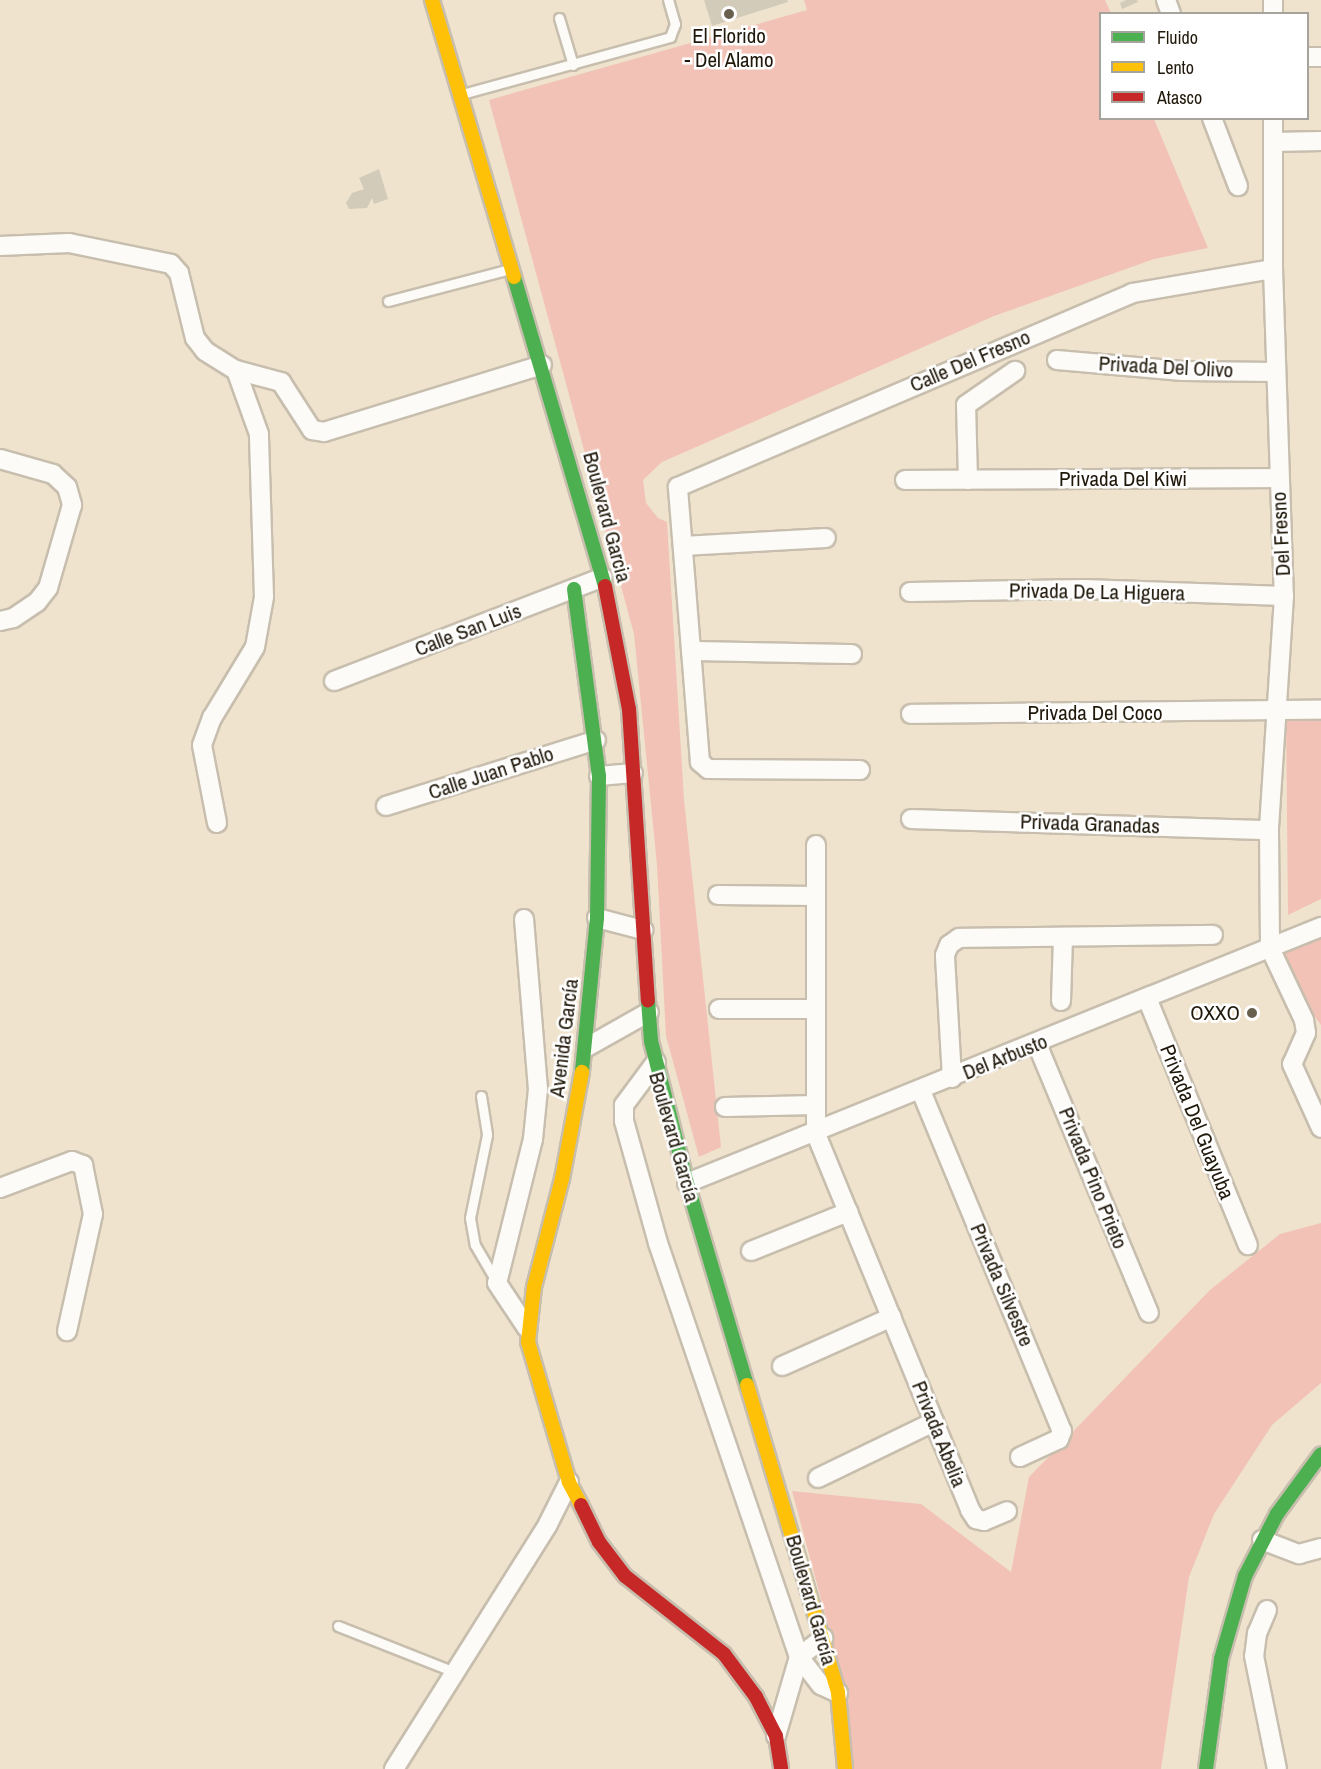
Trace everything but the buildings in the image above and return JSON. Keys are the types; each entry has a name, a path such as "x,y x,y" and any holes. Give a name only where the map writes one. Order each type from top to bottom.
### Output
{"main road":[{"name":"Boulevard Garcia","path":"432,0 514,269 603,578 629,709 649,1012 656,1062"},
{"name":"Avenida García","path":"574,589 599,776 597,918 587,1047 562,1179 534,1287 527,1328 528,1342 563,1451 569,1482 599,1542 625,1576 723,1653 756,1697 776,1736 781,1769"},
{"name":"Boulevard García","path":"656,1062 687,1183 838,1693 845,1769"},
{"path":"1206,1769 1221,1659 1245,1576 1262,1540 1321,1454"}],"street":[{"path":"1213,120 1238,186"},
{"name":"Del Fresno","path":"1270,948 1269,830 1284,596 1278,478 1273,269 1273,120"},
{"path":"1273,142 1321,141"},
{"path":"0,246 69,243 171,264 179,273 195,338 205,351 236,370 281,382 306,424 324,432 542,365"},
{"name":"Calle Del Fresno","path":"683,546 678,487 1132,293 1273,269"},
{"name":"Privada Del Olivo","path":"1057,360 1184,371 1276,372"},
{"path":"217,823 202,745 212,718 255,647 264,597 259,434 236,370"},
{"path":"968,480 966,405 1015,370"},
{"path":"0,459 53,474 67,487 72,505 48,588 37,602 13,618 0,621"},
{"name":"Privada Del Kiwi","path":"905,480 1278,478"},
{"path":"826,538 683,546 690,651 703,767 860,770"},
{"name":"Calle San Luis","path":"334,681 603,578"},
{"name":"Privada De La Higuera","path":"910,592 1084,589 1284,596"},
{"path":"690,651 852,654"},
{"name":"Privada Del Coco","path":"911,714 1321,710"},
{"name":"Calle Juan Pablo","path":"386,806 596,740"},
{"path":"599,776 633,773"},
{"name":"Privada Granadas","path":"911,819 1269,830"},
{"path":"816,844 816,1134"},
{"path":"718,895 816,896"},
{"path":"524,918 537,1089 533,1139 497,1283 527,1328"},
{"path":"597,918 643,930"},
{"name":"Del Arbusto","path":"687,1183 816,1134 1321,927"},
{"path":"952,1078 945,956 949,945 959,938 1213,935"},
{"path":"1061,1001 1063,938"},
{"path":"1270,948 1304,1020 1306,1033 1292,1064 1321,1128"},
{"name":"Privada Del Guayuba","path":"1146,998 1248,1245"},
{"path":"719,1009 816,1010"},
{"path":"587,1047 649,1012"},
{"name":"Privada Pino Prieto","path":"1037,1044 1149,1313"},
{"name":"Boulevard García","path":"656,1062 628,1095 624,1121 658,1243 799,1657 821,1685 838,1693"},
{"name":"Privada Silvestre","path":"921,1091 1062,1431 1059,1439 1020,1457"},
{"path":"725,1107 816,1105"},
{"name":"Privada Abelia","path":"816,1134 976,1519 984,1521 1007,1511"},
{"path":"0,1188 72,1161 84,1165 93,1214 67,1331"},
{"path":"751,1251 848,1212"},
{"path":"782,1366 892,1317"},
{"path":"818,1478 934,1422"},
{"path":"393,1769 452,1671 548,1524 569,1482"},
{"path":"1262,1540 1299,1554 1321,1548"},
{"path":"1267,1610 1257,1633 1255,1666 1277,1769"},
{"path":"776,1736 799,1657 823,1638"}],"lane":[{"path":"462,94 670,37 675,24 668,0"},
{"path":"559,18 573,65"},
{"path":"388,301 514,269"},
{"path":"482,1096 488,1135 470,1218 475,1245 497,1283"},
{"path":"338,1626 452,1671"}],"shaded area":[{"path":"804,0 1105,0 1111,12 1099,12 1099,120 1154,120 1208,248 1154,259 994,316 662,462 643,480 646,503 658,518 667,522 684,800 721,1147 699,1157 666,1036 657,865 634,634 489,100 807,10"},
{"path":"1286,714 1321,714 1321,899 1288,915"},
{"path":"1321,927 1321,1025 1280,969 1270,948"},
{"path":"1321,1223 1321,1383 1272,1425 1214,1514 1189,1577 1161,1769 853,1769 839,1666 792,1491 921,1504 1011,1572 1029,1477 1210,1290 1280,1234"}],"traffic: fast":[{"path":"514,277 605,586"},
{"path":"574,589 599,776 597,918 582,1072"},
{"path":"648,1000 651,1041 687,1183 747,1385"},
{"path":"1206,1769 1221,1659 1245,1576 1277,1514 1321,1454"}],"traffic: slow":[{"path":"432,0 514,277"},
{"path":"581,1505 569,1482 528,1342 534,1287 562,1179 582,1072"},
{"path":"747,1385 838,1693 845,1769"}],"traffic: jam":[{"path":"605,586 629,709 648,1000"},
{"path":"581,1505 599,1542 625,1576 724,1654 756,1697 776,1736 781,1769"}],"place":[{"name":"El Florido - Del Alamo","path":"729,14"},
{"name":"OXXO","path":"1252,1013"}]}
